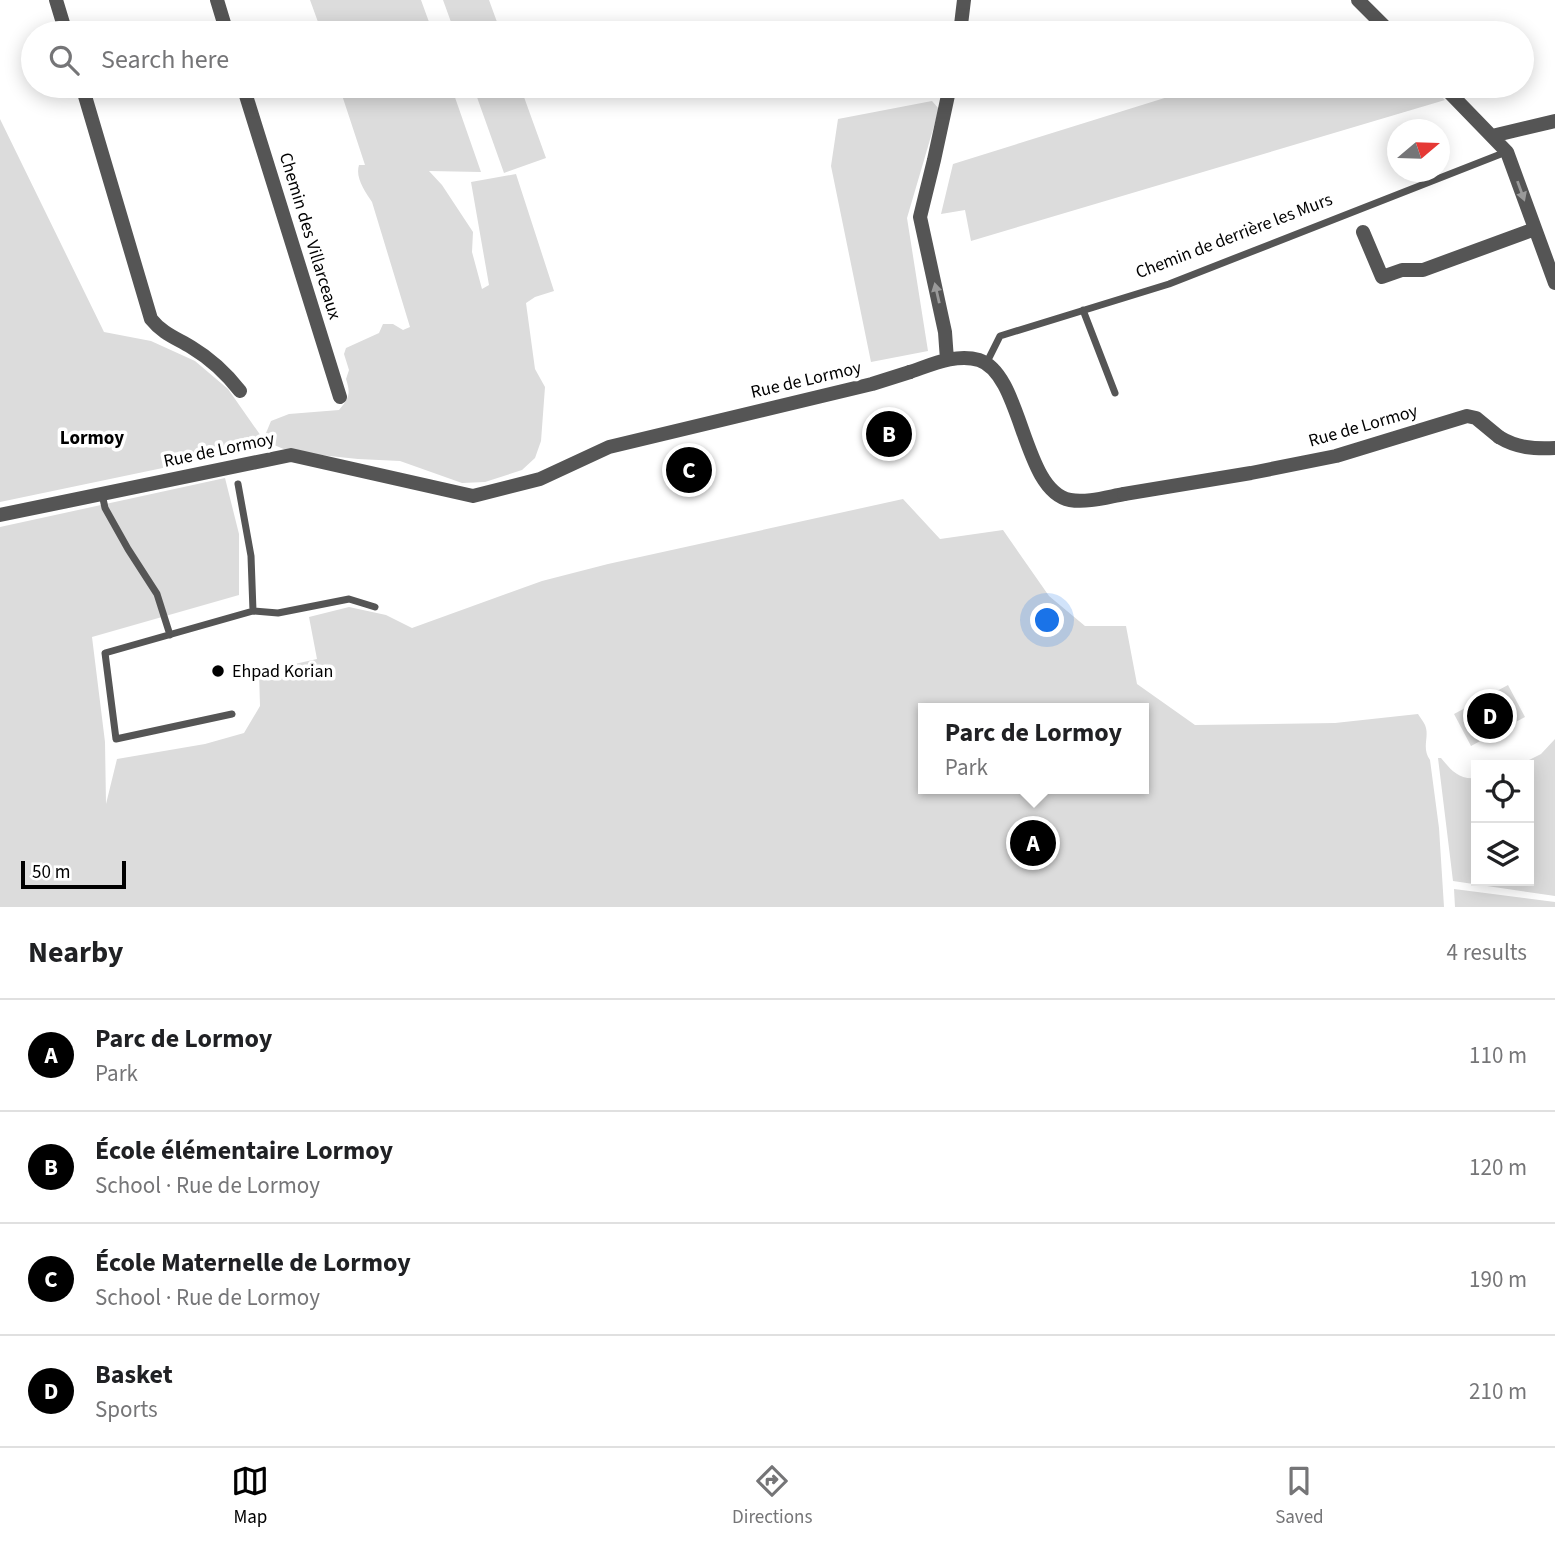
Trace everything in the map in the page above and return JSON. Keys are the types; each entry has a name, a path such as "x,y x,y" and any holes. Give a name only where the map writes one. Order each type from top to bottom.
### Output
{"street":[{"path":"56,0 62,21"},
{"path":"217,0 223,21"},
{"path":"961,21 964,0"},
{"path":"1358,0 1379,21"},
{"path":"86,98 150,319 159,329 193,348 225,372 240,391"},
{"name":"Chemin des Villarceaux","path":"247,98 340,397"},
{"path":"947,98 920,217 945,332 947,360"},
{"path":"1455,98 1507,152 1555,284"},
{"path":"1492,136 1555,121"},
{"path":"1363,232 1382,277 1402,270 1423,270 1535,229"},
{"name":"Rue de Lormoy","path":"0,515 291,455 473,496 540,479 609,447 872,384 947,360 969,359 986,364 1000,377 1037,466 1049,486 1068,500 1124,494 1336,456 1467,416 1476,418 1512,444 1540,449 1555,448"}],"lane":[{"name":"Chemin de derrière les Murs","path":"986,364 1000,336 1169,284 1507,152"},
{"path":"1083,310 1115,393"},
{"path":"238,484 251,556 253,611"},
{"path":"102,494 105,508 158,594 170,635"},
{"path":"232,714 116,739 106,653 253,611 278,612 349,599 375,607"}],"shaded area":[{"path":"310,0 421,0 429,21 318,21"},
{"path":"443,0 489,0 497,21 451,21"},
{"path":"343,98 455,98 481,172 429,171 442,185 473,232 472,252 482,289 489,285 471,182 516,174 554,291 526,303 535,369 545,387 541,441 535,458 522,470 485,482 462,483 400,461 291,452 274,445 266,433 271,421 289,414 339,410 349,392 346,379 349,370 344,354 346,348 379,333 383,324 393,324 403,330 410,327 372,202 360,180 359,165 365,165"},
{"path":"477,98 524,98 546,158 504,173"},
{"path":"1165,98 1445,100 971,241 965,210 941,214 953,164"},
{"path":"932,101 939,109 907,218 928,351 871,362 831,166 838,119"},
{"path":"0,119 104,332 151,341 195,361 228,389 268,446 0,502"},
{"path":"225,478 239,534 239,595 92,637 105,742 106,804 117,759 205,744 244,733 260,706 259,672 317,659 309,617 349,607 386,615 412,628 542,581 903,499 940,539 1003,530 1049,596 1085,626 1126,626 1137,684 1195,725 1335,723 1418,714 1426,729 1426,751 1430,760 1439,828 1444,907 0,907 0,527"},
{"path":"1508,685 1525,717 1471,746 1454,714"},
{"path":"1555,739 1555,896 1487,886 1534,886 1534,760 1529,760 1541,754"},
{"path":"1438,758 1460,776 1470,778 1471,884 1453,881"},
{"path":"1454,889 1555,902 1555,907 1455,907"}],"place":[{"name":"École élémentaire Lormoy","path":"889,434"},
{"name":"École Maternelle de Lormoy","path":"689,470"},
{"name":"Ehpad Korian","path":"218,671"},
{"name":"Basket","path":"1490,716"},
{"name":"Parc de Lormoy","path":"1033,843"}],"district":[{"name":"Lormoy","path":"92,438"}]}
